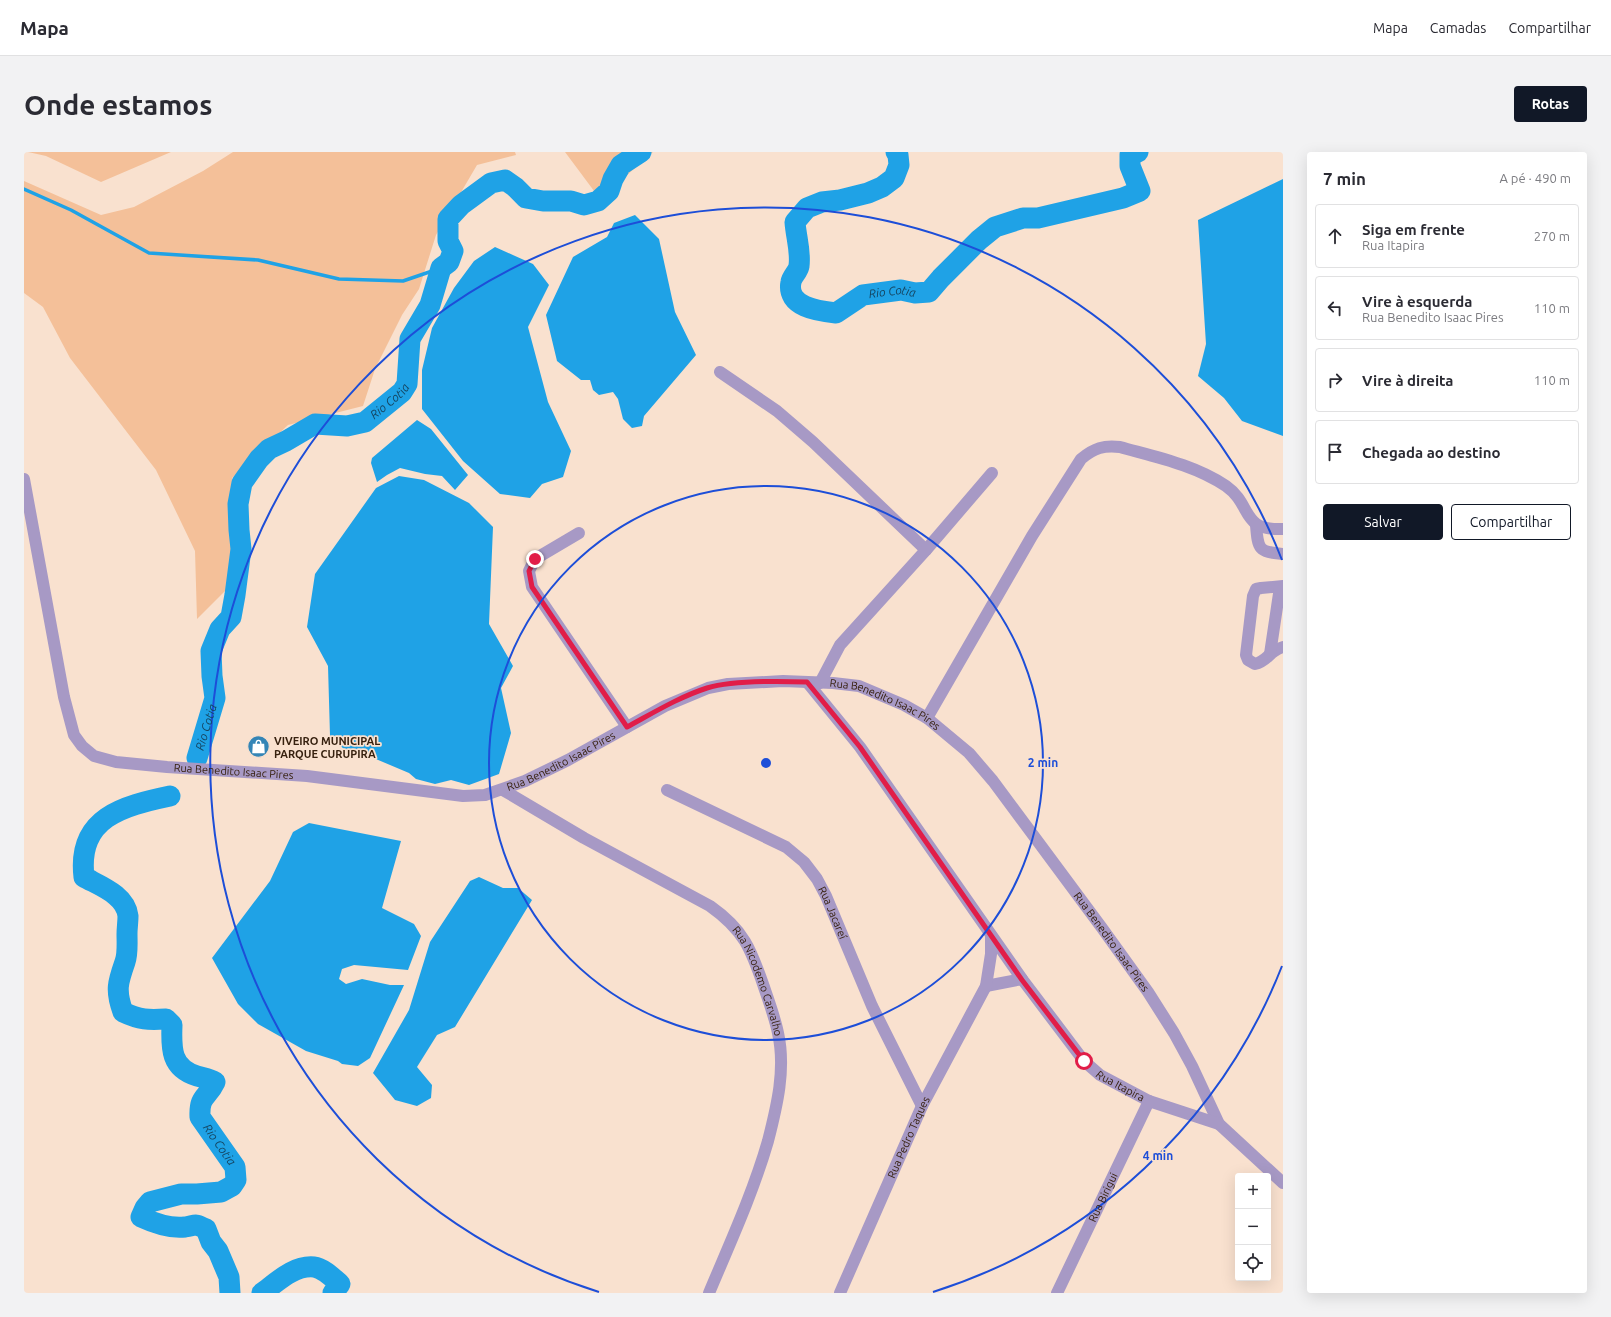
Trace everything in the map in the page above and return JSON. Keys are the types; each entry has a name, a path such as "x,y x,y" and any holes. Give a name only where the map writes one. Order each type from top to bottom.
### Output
{"street":[{"path":"720,372 777,411 814,442 926,550"},
{"path":"927,718 1032,536 1081,459 1098,447 1120,447 1185,465 1228,487 1237,495 1251,520 1256,525 1264,528 1283,529"},
{"path":"820,682 840,645 926,550 992,473"},
{"name":"Rua Benedito Isaac Pires","path":"24,479 64,697 74,736 82,746 94,756 116,762 167,767 307,776 463,796 485,795 526,781 686,696 708,688 728,684 783,681 820,682 859,686 898,702 927,718 970,753 993,781 1102,928 1148,992 1174,1033 1192,1066 1219,1124 1283,1183"},
{"path":"1256,525 1258,543 1260,547 1266,552 1283,554"},
{"path":"579,533 535,559 529,571 532,587 627,727"},
{"path":"1270,654 1281,586 1256,590 1253,596 1246,655 1248,660 1254,664 1263,662 1276,649 1283,647"},
{"name":"Rua Itapira","path":"807,682 860,747 1022,980 1084,1061 1100,1075 1149,1101 1219,1124"},
{"name":"Rua Nicodemo Carvalho","path":"503,790 584,838 710,906 727,917 738,930 752,952 778,1033 781,1074 778,1105 758,1174 709,1293"},
{"name":"Rua Jacareí","path":"668,790 786,847 804,862 817,879 826,896 872,1006 922,1106"},
{"name":"Rua Pedro Taques","path":"840,1293 922,1106 986,986 992,954 992,936"},
{"path":"986,986 1022,980"},
{"name":"Rua Birigui","path":"1057,1293 1149,1101"}],"shaded area":[{"path":"28,152 171,152 101,182 46,156"},
{"path":"233,152 515,152 516,155 477,165 436,235 419,289 402,315 375,369 363,406 288,425 232,478 237,579 197,619 195,551 156,470 70,358 43,307 24,293 24,181 101,215 134,207 203,171"},
{"path":"565,152 653,152 600,199"}],"water":[{"path":"1283,179 1283,436 1242,421 1224,398 1198,376 1206,344 1198,220"},
{"path":"635,215 659,239 675,312 696,355 644,416 642,426 632,428 623,419 618,399 613,392 599,395 593,390 590,380 581,380 557,361 546,315 573,257 607,237 614,223"},
{"path":"495,247 533,264 549,285 528,327 548,402 571,451 563,477 542,484 530,498 500,494 463,461 422,409 422,370 432,328 454,288 474,261"},
{"path":"417,420 431,429 468,475 455,490 442,476 425,474 400,468 377,482 371,463 372,458"},
{"path":"399,476 424,480 469,503 493,527 489,624 513,666 501,688 511,733 499,774 469,785 451,780 435,784 416,779 409,773 364,754 346,751 330,736 328,666 307,627 315,574 376,488"},
{"path":"309,823 401,841 382,908 414,924 421,936 408,970 354,965 342,969 339,979 346,984 362,979 390,985 404,985 370,1058 358,1066 342,1064 338,1061 306,1051 258,1024 238,1004 212,958 270,881 293,832"},
{"path":"479,877 503,888 518,888 532,900 455,1027 437,1035 417,1067 432,1085 431,1098 417,1106 395,1100 373,1073 409,1010 430,942 470,881"}],"waterway":[{"name":"Rio Cotia","path":"197,758 215,698 211,651 220,629 231,617 235,595 241,549 238,504 242,483 259,459 269,449 315,424 347,426 365,422 402,392 407,384 410,339 430,305 441,268 449,262 453,251 448,241 448,219 461,205 491,183 505,180 526,198 543,201 571,201 584,205 598,201 609,191 613,179 621,165 641,152"},
{"name":"Rio Cotia","path":"896,152 898,155 899,165 894,178 882,187 868,193 840,200 822,202 807,208 795,222 799,260 798,268 791,282 791,290 793,297 798,302 813,309 836,313 863,295 901,290 915,293 929,292 979,240 995,227 1023,218 1038,218 1123,198 1140,191 1130,166 1130,155 1138,152"},
{"path":"24,189 71,210 149,253 258,260 339,279 403,281 441,268"},
{"name":"Rio Cotia","path":"170,796 136,804 120,810 107,818 96,828 88,840 84,857 84,877 111,892 123,902 126,909 128,916 127,952 118,986 119,998 123,1012 134,1017 144,1019 166,1019 172,1025 173,1050 177,1063 188,1072 215,1082 202,1101 200,1117 235,1167 236,1180 232,1186 221,1192 181,1194 150,1202 145,1208 141,1217 168,1226 185,1227 196,1225 206,1229 211,1242 218,1251 229,1277 230,1293"},
{"name":"Rio Cotia","path":"262,1293 286,1275 293,1271 307,1267 314,1267 324,1271 340,1284 333,1293"}],"place":[{"name":"VIVEIRO MUNICIPAL PARQUE CURUPIRA","path":"258,747"}],"route":[{"path":"535,559 529,571 532,587 627,727 665,706 708,688 728,684 783,681 807,682 860,747 1022,980 1084,1061"}]}
